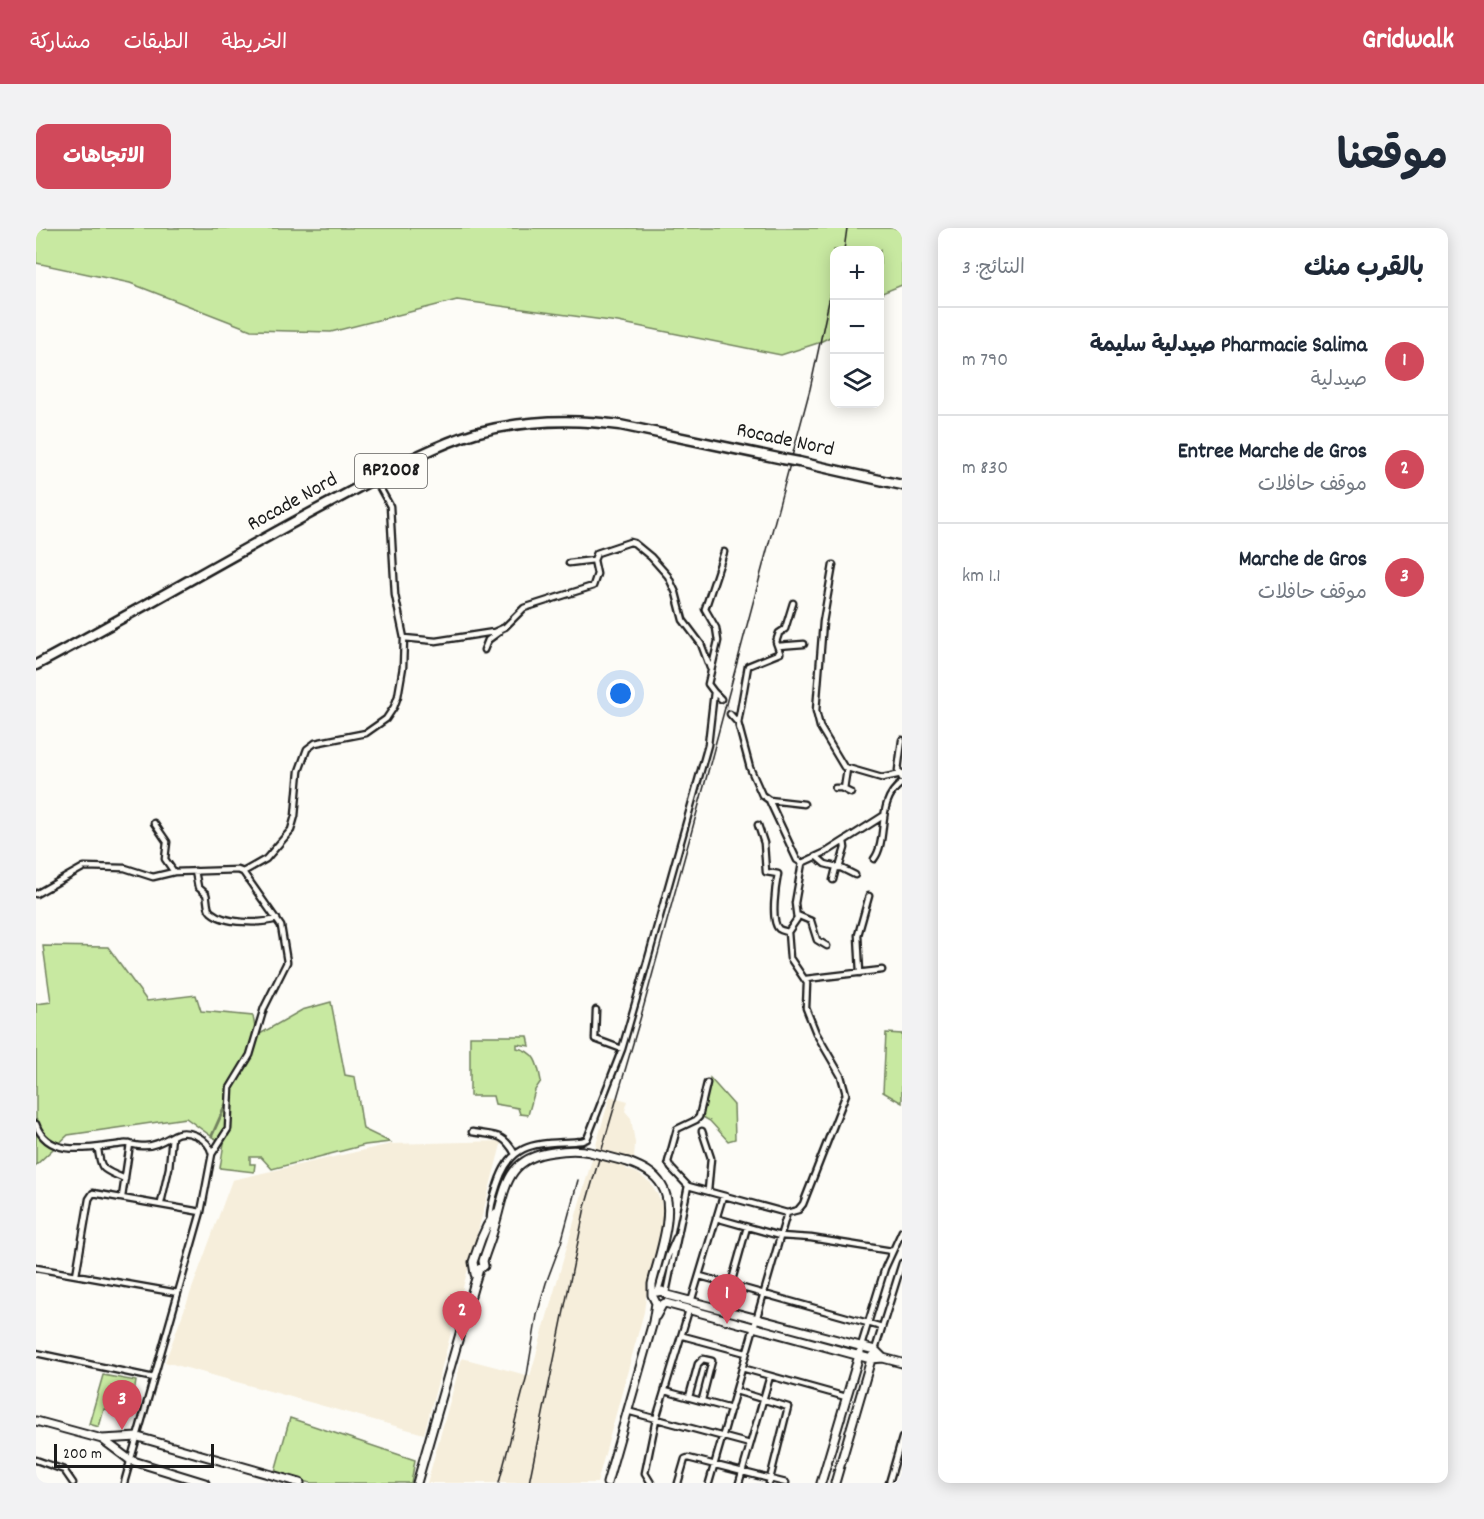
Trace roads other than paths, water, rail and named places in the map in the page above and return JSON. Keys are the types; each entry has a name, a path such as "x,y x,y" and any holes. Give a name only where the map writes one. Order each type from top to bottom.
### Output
{"highway":[{"name":"Rocade Nord","path":"36,665 417,458 473,434 519,424 560,420 620,425 902,485"}],"street":[{"path":"36,894 84,867 125,868 153,877 174,872 243,872 266,859 291,830 295,816 299,771 307,749 315,743 366,733 386,719 394,707 402,679 404,638 395,595 390,506 375,479"},
{"path":"484,650 488,640 524,608 593,586 597,574 594,560 597,554 630,542 651,557 668,576 676,593 683,620 701,644 711,669"},
{"path":"722,699 708,684 718,634 705,609 724,552"},
{"path":"569,563 594,560"},
{"path":"833,566 823,622 816,711 820,727 840,762 847,769 882,778 901,775 899,760 902,740"},
{"path":"793,603 785,629 778,633 776,642 780,653 748,666 738,723 750,768 762,795 769,800 804,804"},
{"path":"404,638 436,641 472,637 501,629"},
{"path":"778,646 804,644"},
{"path":"489,1240 492,1203 504,1167 515,1154 532,1145 587,1139 622,1049 708,745 714,692"},
{"path":"730,714 738,723"},
{"path":"844,789 847,769"},
{"path":"874,859 884,825 883,816 896,787 902,783"},
{"path":"835,788 851,793"},
{"path":"769,800 796,860 802,863 817,857 883,816"},
{"path":"154,823 167,842 165,859 174,872"},
{"path":"758,825 764,843 766,872 778,874 774,918 778,928 788,933"},
{"path":"833,880 845,848 844,841"},
{"path":"817,857 822,863 855,875"},
{"path":"707,1083 699,1117 678,1129 668,1162 671,1168 688,1186 786,1213 798,1210 803,1204 846,1094 841,1076 816,1033 806,1008 806,980 790,958 788,933 796,923 795,903 802,863"},
{"path":"195,871 198,887 208,896 208,908 212,912 237,922 277,920"},
{"path":"124,1483 201,1212 212,1154 228,1128 230,1088 250,1055 264,1008 286,967 284,936 277,920 243,872"},
{"path":"860,973 858,935 869,896"},
{"path":"797,915 811,921 817,940 827,946"},
{"path":"806,980 882,970"},
{"path":"596,1010 595,1039 622,1049"},
{"path":"36,1124 43,1136 66,1148 98,1149 130,1144 147,1146 182,1132 199,1137 210,1147 212,1154"},
{"path":"702,1131 711,1158 708,1191"},
{"path":"472,1132 495,1136 507,1141 515,1154"},
{"path":"161,1203 169,1168 172,1136"},
{"path":"122,1197 130,1144"},
{"path":"98,1149 102,1168 125,1179"},
{"path":"479,1260 489,1240 510,1175 525,1159 539,1153 564,1150 590,1152 628,1162 648,1171 663,1186 667,1198 667,1220 651,1289 661,1297 689,1310 859,1356 871,1359 883,1358 902,1364"},
{"path":"607,1483 661,1297 688,1186"},
{"path":"76,1275 90,1194 161,1203 201,1212"},
{"path":"691,1302 723,1196"},
{"path":"417,1483 477,1268 484,1266 479,1260 484,1230 498,1211"},
{"path":"709,1483 786,1213"},
{"path":"716,1218 780,1236 832,1241 892,1251"},
{"path":"731,1284 747,1227"},
{"path":"821,1483 880,1282 902,1231"},
{"path":"835,1483 902,1263"},
{"path":"36,1268 178,1293"},
{"path":"700,1276 882,1327"},
{"path":"661,1297 691,1302 861,1346 874,1350 883,1358"},
{"path":"651,1483 645,1473 656,1419 689,1310"},
{"path":"683,1336 746,1353"},
{"path":"36,1353 154,1378"},
{"path":"689,1396 698,1364 704,1359 712,1360 702,1400"},
{"path":"742,1368 846,1397"},
{"path":"739,1483 770,1376"},
{"path":"666,1391 731,1409"},
{"path":"736,1391 788,1407 770,1481"},
{"path":"627,1411 750,1444"},
{"path":"36,1421 102,1439 138,1437 300,1483"},
{"path":"889,1483 902,1437"},
{"path":"102,1439 130,1460 205,1483"},
{"path":"678,1483 686,1458 770,1481 786,1483"},
{"path":"36,1460 63,1470 73,1483"}],"tunnel":[{"path":"721,699 730,714"}],"railway":[{"path":"845,246 847,228"},
{"path":"529,1483 585,1207 641,1016 706,779 810,389 830,296"},
{"path":"499,1483 527,1375 537,1315 561,1243 578,1180"}],"place":[{"name":"Pharmacie Salima صيدلية سليمة","path":"727,1324"},
{"name":"Entree Marche de Gros","path":"462,1341"},
{"name":"Marche de Gros","path":"122,1430"}]}
